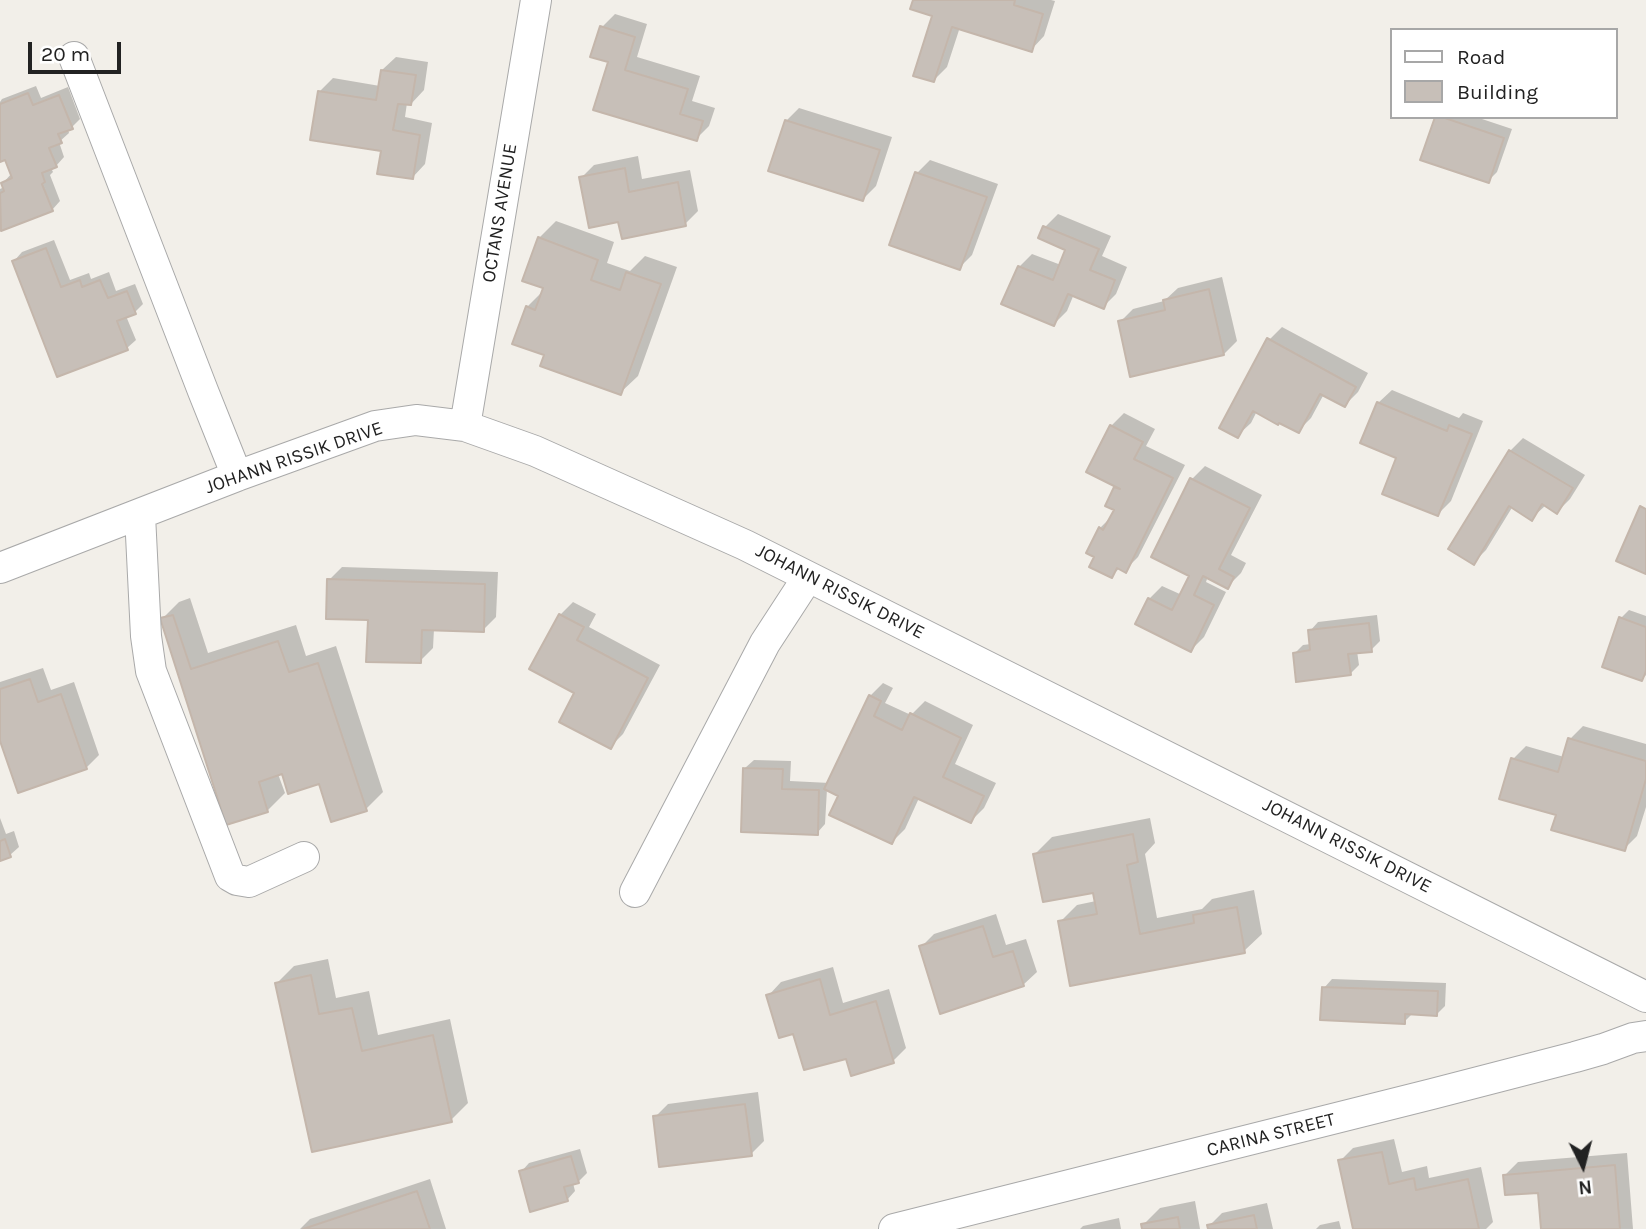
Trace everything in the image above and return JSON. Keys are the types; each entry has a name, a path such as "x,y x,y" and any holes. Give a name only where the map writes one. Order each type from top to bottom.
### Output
{"street":[{"name":"OCTANS AVENUE","path":"465,426 536,0"},
{"path":"74,57 237,476"},
{"name":"JOHANN RISSIK DRIVE","path":"0,568 374,426 416,420 465,426 535,451 724,535 1646,997"},
{"path":"140,515 146,636 151,671 230,876 249,882 304,858"},
{"path":"635,892 765,643 808,577"},
{"name":"CARINA STREET","path":"894,1229 1480,1082 1646,1036"}],"building":[{"path":"913,0 1015,0 1014,5 1043,14 1032,52 952,27 934,82 913,76 932,16 910,9"},
{"path":"600,26 635,37 625,70 688,89 680,114 703,121 697,141 593,110 608,62 590,57"},
{"path":"381,70 416,75 411,105 398,104 393,130 420,135 413,179 377,174 381,151 310,140 318,91 376,100"},
{"path":"28,93 33,105 59,95 73,129 58,134 62,143 49,148 57,167 42,173 45,182 42,184 53,211 1,231 0,193 4,191 1,183 12,178 5,160 0,162 0,104"},
{"path":"1434,119 1448,119 1504,138 1489,183 1420,160"},
{"path":"785,120 880,150 863,201 768,171"},
{"path":"625,168 629,192 678,182 686,226 622,239 618,222 589,228 579,177"},
{"path":"915,172 987,197 960,270 889,245"},
{"path":"1043,226 1099,249 1090,270 1115,280 1104,309 1068,294 1054,326 1001,304 1018,266 1053,280 1065,250 1038,238"},
{"path":"538,237 598,260 591,280 620,290 626,272 661,284 621,395 540,366 544,355 512,344 526,306 535,310 543,288 522,281"},
{"path":"46,248 61,287 80,280 82,287 100,280 108,298 127,291 136,314 117,321 128,350 57,377 12,261"},
{"path":"1209,289 1224,355 1130,377 1118,321 1165,310 1163,300"},
{"path":"1267,338 1356,387 1345,407 1320,394 1299,433 1253,411 1238,438 1219,428"},
{"path":"1377,402 1447,431 1449,425 1472,434 1438,516 1382,494 1396,458 1360,443"},
{"path":"1110,425 1143,442 1134,459 1173,478 1126,573 1117,568 1112,578 1089,567 1094,557 1086,553 1099,527 1103,530 1114,510 1105,506 1114,487 1120,489 1086,472"},
{"path":"1509,450 1573,488 1557,514 1542,504 1532,521 1509,506 1474,565 1448,549"},
{"path":"1190,478 1250,508 1219,569 1234,577 1228,589 1203,576 1194,595 1214,605 1191,652 1135,624 1148,598 1172,610 1189,576 1151,557"},
{"path":"1640,506 1646,509 1646,574 1616,561"},
{"path":"327,579 485,584 484,632 422,630 421,663 366,662 368,620 326,619"},
{"path":"559,614 584,627 577,640 648,678 611,749 559,722 574,693 529,669"},
{"path":"173,615 191,669 278,641 289,672 318,663 367,811 331,822 319,784 288,794 282,774 259,782 268,812 226,825 160,618"},
{"path":"1619,617 1646,627 1646,671 1642,681 1602,667"},
{"path":"1369,623 1372,652 1348,654 1351,675 1296,682 1293,653 1310,650 1308,630"},
{"path":"30,679 38,702 61,694 87,769 18,793 0,741 0,689"},
{"path":"869,695 881,701 874,716 902,730 910,713 961,738 943,777 984,796 971,823 914,797 892,844 829,815 838,796 824,789"},
{"path":"1568,738 1646,761 1646,779 1625,851 1551,830 1556,815 1499,799 1511,758 1558,772"},
{"path":"743,768 783,769 782,789 819,790 818,835 741,832"},
{"path":"1133,834 1138,862 1127,865 1140,934 1194,923 1193,915 1237,907 1245,953 1070,986 1058,921 1097,914 1093,893 1043,902 1033,854"},
{"path":"5,839 11,857 0,861 0,841"},
{"path":"983,926 993,957 1013,951 1024,986 940,1014 919,946"},
{"path":"311,975 319,1014 352,1008 362,1051 433,1035 452,1122 312,1152 275,983"},
{"path":"820,979 830,1015 876,1001 894,1063 851,1076 846,1059 804,1070 793,1034 779,1038 766,995"},
{"path":"1322,987 1438,991 1437,1016 1405,1014 1405,1024 1320,1020"},
{"path":"745,1104 752,1156 659,1167 653,1116"},
{"path":"1382,1152 1389,1184 1414,1178 1416,1190 1468,1179 1479,1229 1353,1229 1338,1160"},
{"path":"571,1156 579,1183 564,1187 568,1201 530,1212 519,1171"},
{"path":"1615,1165 1620,1229 1541,1229 1538,1193 1505,1195 1503,1175"},
{"path":"417,1191 430,1229 303,1229"},
{"path":"1254,1215 1257,1229 1208,1229 1207,1225"},
{"path":"1178,1217 1180,1229 1142,1229 1141,1224"}]}
